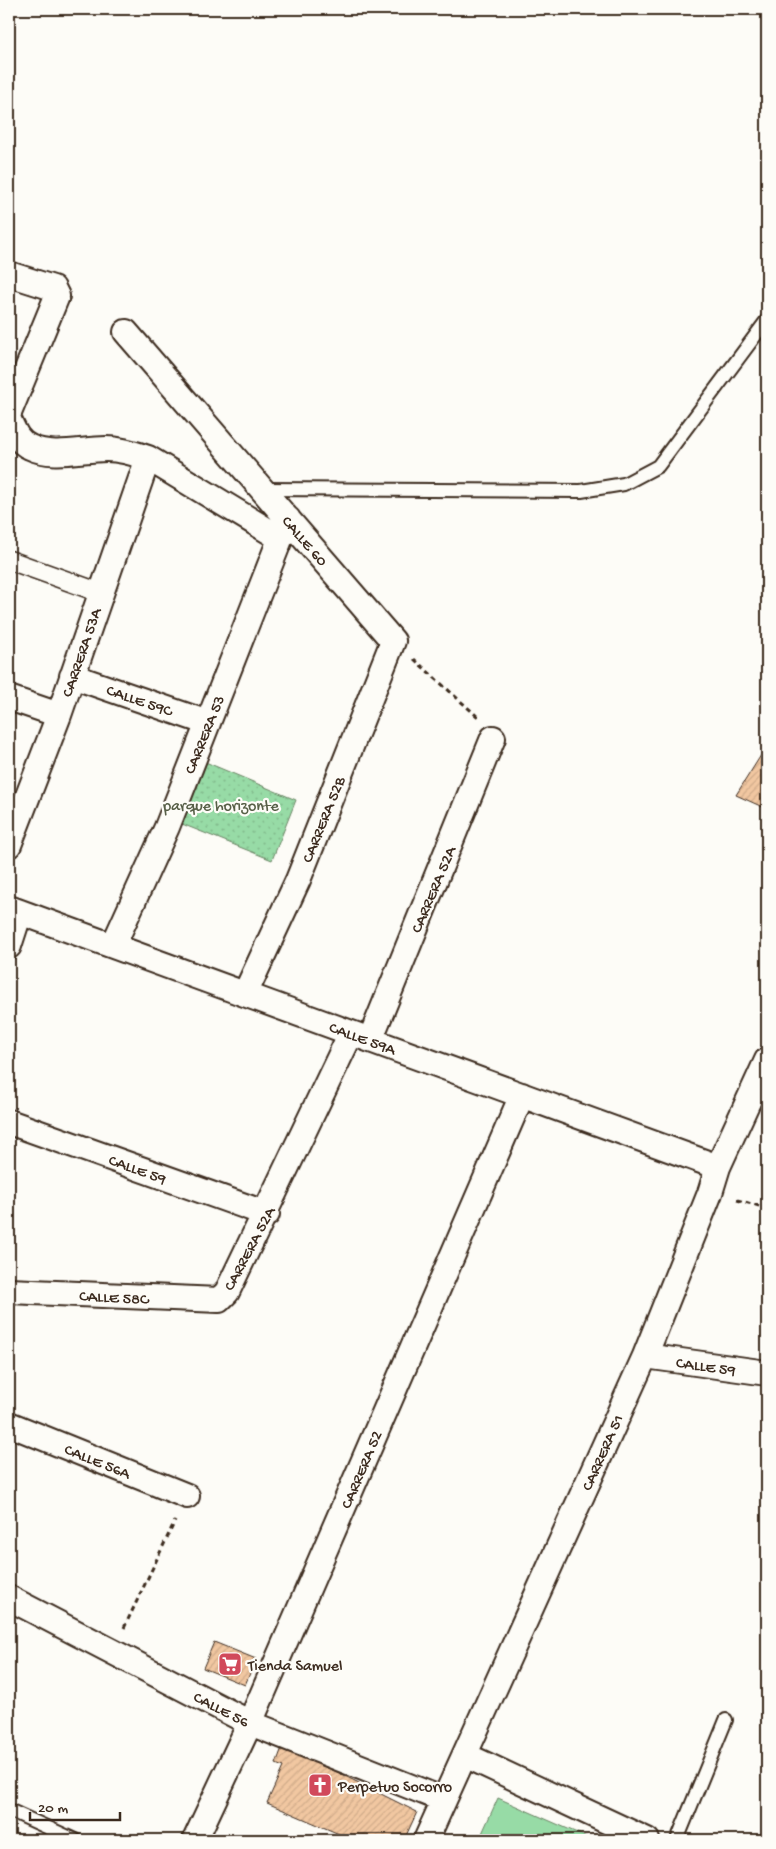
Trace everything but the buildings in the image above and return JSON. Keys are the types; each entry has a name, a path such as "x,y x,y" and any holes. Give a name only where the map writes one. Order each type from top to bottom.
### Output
{"street":[{"path":"9,274 53,288 57,296 9,413"},
{"name":"CALLE 60","path":"126,332 263,489 284,529 393,640"},
{"path":"9,420 18,438 29,447 49,452 107,449 127,451 148,458 284,529"},
{"name":"CARRERA 53A","path":"9,845 59,715 148,458"},
{"name":"CARRERA 53","path":"113,946 167,827 284,529"},
{"path":"9,560 101,593"},
{"name":"CARRERA 52B","path":"245,994 298,880 393,640"},
{"name":"CALLE 59C","path":"72,676 208,723"},
{"path":"9,698 59,715"},
{"name":"CARRERA 52A","path":"219,1300 227,1292 360,1036 493,738"},
{"path":"9,946 14,910"},
{"name":"CALLE 59A","path":"14,910 718,1167"},
{"name":"CARRERA 51","path":"426,1840 645,1356 710,1193 718,1167 767,1060"},
{"name":"CARRERA 52","path":"195,1840 250,1723 522,1095"},
{"name":"CALLE 59","path":"9,1122 267,1214"},
{"name":"CALLE 58C","path":"9,1291 219,1300"},
{"name":"CALLE 59","path":"645,1356 767,1373"},
{"name":"CALLE 56A","path":"9,1424 187,1496"},
{"name":"CALLE 56","path":"9,1598 250,1723 444,1800"},
{"path":"464,1755 647,1840"}],"lane":[{"path":"263,489 581,492 624,484 658,466 767,320"},
{"path":"677,1840 726,1720"},
{"path":"9,1810 75,1840"}],"path":[{"path":"393,640 490,728 493,738"},
{"path":"113,1651 187,1496"}],"green space":[{"name":"parque horizonte","path":"203,761 296,800 272,860 177,822"},
{"path":"498,1798 593,1840 479,1840"}],"place":[{"name":"Tienda Samuel","path":"230,1664"},
{"name":"Perpetuo Socorro","path":"320,1785"}]}
